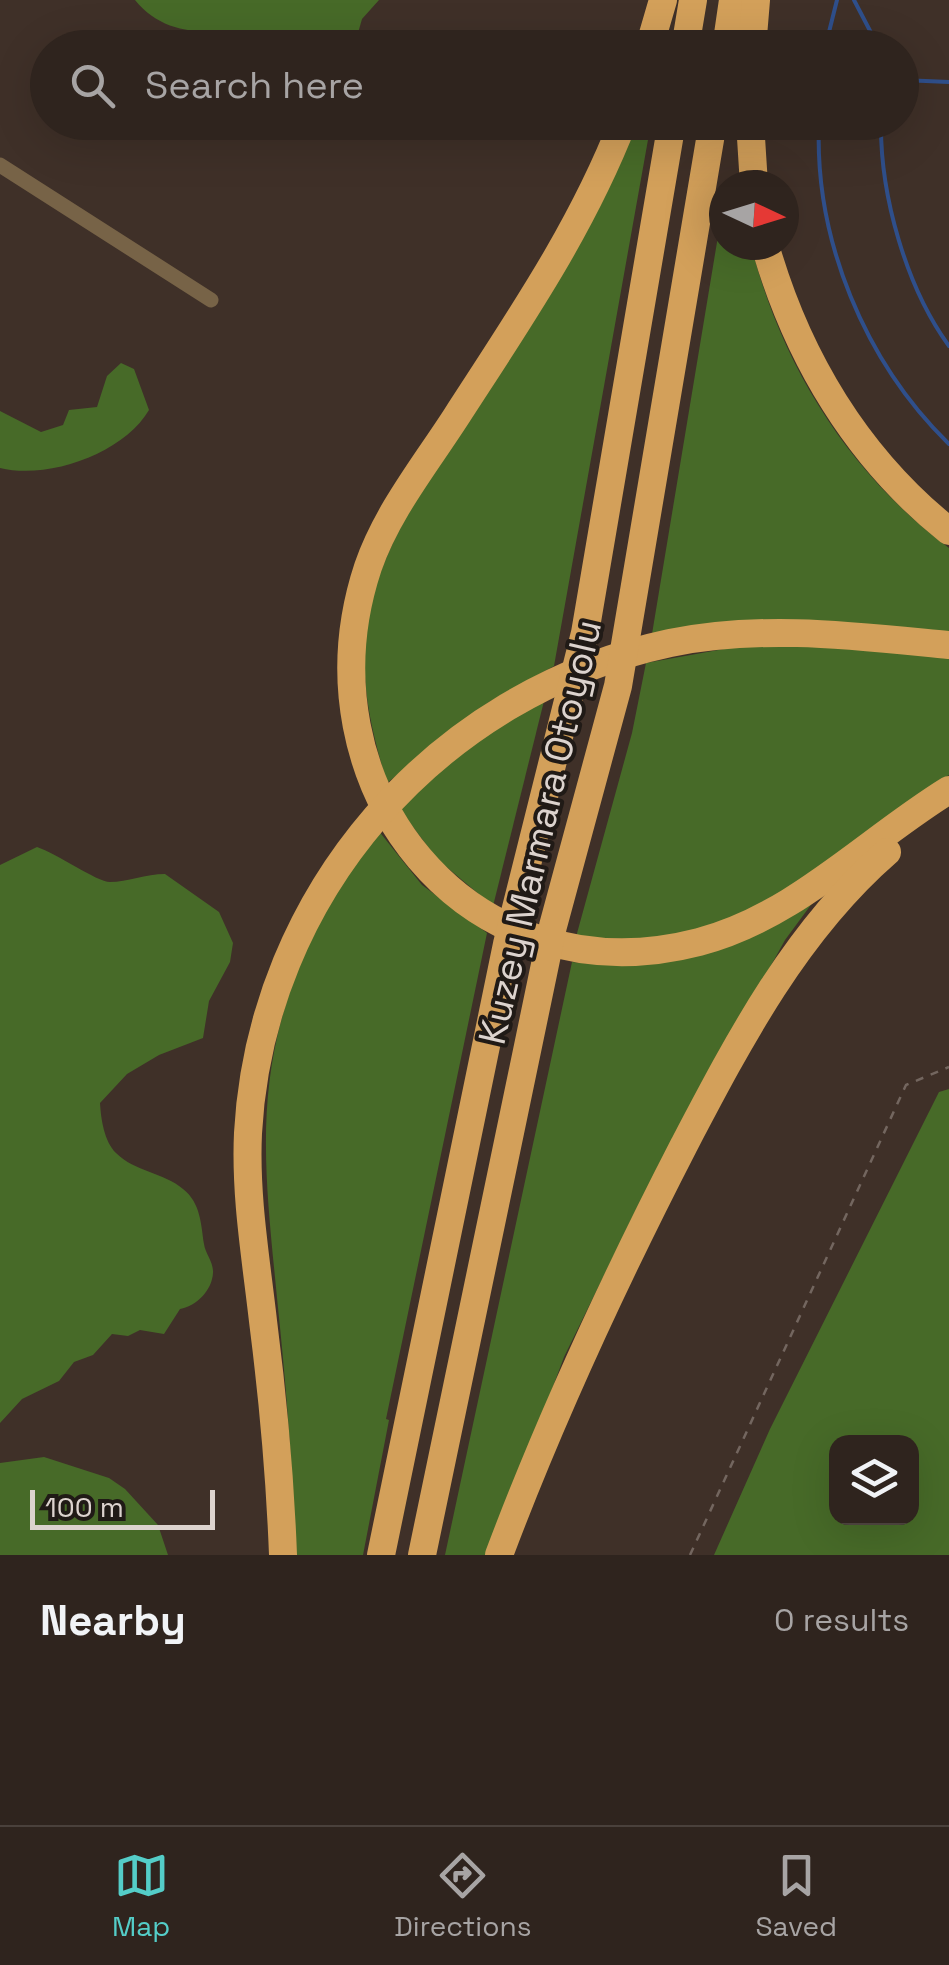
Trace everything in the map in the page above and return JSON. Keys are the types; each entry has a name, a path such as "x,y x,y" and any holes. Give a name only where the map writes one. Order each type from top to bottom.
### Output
{"highway":[{"path":"654,30 663,0"},
{"path":"687,30 693,0"},
{"path":"729,30 733,0"},
{"path":"754,30 756,0"},
{"path":"615,140 569,242 396,509 370,563 358,602 351,681 362,753 372,782 416,859 474,909 520,933 581,949 656,951 749,924 812,888 949,790"},
{"name":"Kuzey Marmara Otoyolu","path":"381,1555 507,944 586,633 669,140"},
{"name":"Kuzey Marmara Otoyolu","path":"422,1555 553,926 618,686 711,140"},
{"path":"751,140 753,170"},
{"path":"769,260 782,304 822,384 876,460 949,531"},
{"path":"283,1555 276,1419 250,1208 250,1104 265,1027 286,958 325,882 359,834 399,790 462,737 512,704 588,668 669,644 782,632 949,645"},
{"path":"499,1555 538,1454 614,1284 701,1113 780,975 862,874 949,807"}],"street":[{"path":"0,165 211,300"}],"path":[{"path":"690,1555 906,1085 949,1067"}],"green space":[{"path":"135,0 379,0 362,19 359,30 187,30 160,21"},
{"path":"629,140 648,140 554,666 489,702 387,783 369,713 365,667 368,619 384,565 412,506 558,280 608,188"},
{"path":"714,260 755,260 781,333 824,414 880,486 949,548 949,632 763,622 652,634"},
{"path":"121,363 134,369 149,410 122,439 84,460 62,466 19,471 0,468 0,411 41,432 63,425 69,410 97,407 107,376"},
{"path":"809,645 949,656 949,775 797,884 732,919 667,937 576,937 632,733 646,663 735,647"},
{"path":"544,701 493,906 437,859 398,807 477,737"},
{"path":"378,830 422,885 487,933 386,1419 389,1420 363,1555 295,1555 289,1426 266,1169 269,1088 285,1005 301,961 326,910"},
{"path":"37,847 104,881 165,874 219,912 233,943 230,962 209,1001 203,1038 159,1055 127,1074 100,1103 106,1136 116,1153 175,1183 193,1201 213,1273 202,1296 180,1309 164,1334 140,1330 128,1336 112,1334 93,1355 74,1362 59,1381 22,1399 0,1423 0,865"},
{"path":"816,898 785,940 637,1208 564,1357 490,1555 445,1555 572,962 642,964 699,954 754,932"},
{"path":"949,1089 949,1555 714,1555 770,1429 939,1092"},
{"path":"44,1457 109,1478 125,1489 158,1525 168,1555 0,1555 0,1463"}],"waterway":[{"path":"830,30 837,0"},
{"path":"854,0 870,30"},
{"path":"919,81 949,82"},
{"path":"819,140 825,211 851,296 893,376 949,444"},
{"path":"882,140 885,180 898,239 920,296 949,346"}]}
